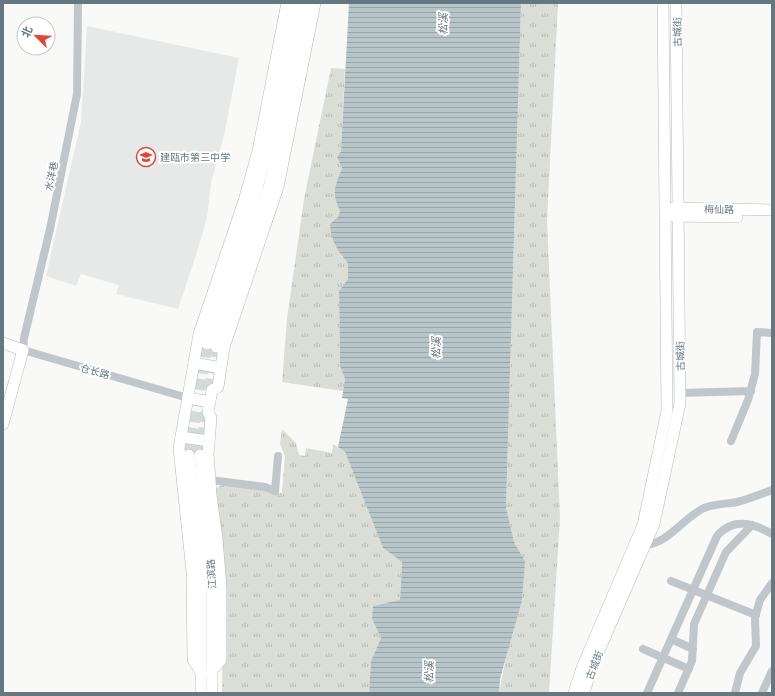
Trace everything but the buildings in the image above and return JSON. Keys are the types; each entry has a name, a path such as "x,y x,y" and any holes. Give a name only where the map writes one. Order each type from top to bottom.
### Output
{"main road":[{"path":"287,3 258,151 244,201 199,334 179,448 192,572 193,660 207,671 221,660 221,595 217,539 210,480 209,441 211,418 208,412 212,390 218,387 224,347 278,187 315,3"},
{"path":"296,3 267,154 212,346 269,187 277,157 306,3"},
{"name":"古城街","path":"574,693 582,668 643,525 667,411 663,3"},
{"name":"古城街","path":"584,693 591,669 654,524 680,403 676,3"},
{"name":"梅仙路","path":"665,212 772,210"},
{"name":"梅仙路","path":"678,212 772,218"},
{"name":"仓长路","path":"3,343 22,353"},
{"name":"仓长路","path":"3,349 22,353"},
{"path":"3,424 22,353"},
{"path":"194,363 221,368"},
{"path":"188,398 210,402"},
{"path":"181,437 209,441"},
{"name":"江滨路","path":"195,455 212,593 207,671 201,693"},
{"name":"江滨路","path":"207,671 212,693"}],"street":[{"name":"水洋巷","path":"22,353 24,338 50,229 77,94 78,3"},
{"path":"731,442 755,374 757,332 772,333"},
{"name":"仓长路","path":"22,353 188,398"},
{"path":"680,393 750,391"},
{"path":"210,480 265,487 275,491 278,456"},
{"path":"644,545 651,545 670,535 689,516 705,508 739,502 772,490"},
{"path":"647,693 717,536 724,528 746,523 772,534"},
{"path":"678,693 692,661 694,624 706,595 726,552 752,525"},
{"path":"712,546 726,552"},
{"path":"671,581 756,616"},
{"path":"735,693 740,673 756,646 756,616 760,600 772,583"},
{"path":"671,639 693,649"},
{"path":"643,649 689,669"},
{"path":"762,693 772,671"}],"shaded area":[{"name":"建瓯市第三中学","path":"87,26 239,58 225,131 211,183 207,218 178,309 116,294 119,285 81,274 76,286 46,276 81,122"}],"green space":[{"path":"521,3 558,3 547,221 560,517 549,693 499,693 525,561 514,542 506,507"},
{"path":"331,68 345,69 341,151 337,157 342,168 336,202 340,211 338,217 341,256 348,262 348,279 339,291 340,366 345,379 343,391 282,382 287,319 304,199"},
{"path":"282,429 296,443 299,455 305,456 306,448 332,453 333,444 345,452 383,548 402,562 400,600 372,619 381,638 371,661 369,693 222,693 223,609 214,493 218,487 224,484 282,493 285,456 280,444"}],"water":[{"name":"松溪","path":"349,3 521,3 506,507 514,542 525,561 522,600 500,679 499,693 369,693 371,661 381,638 372,619 373,606 400,600 402,562 383,548 345,452 338,447 348,399 342,398 345,379 340,366 339,291 348,279 348,263 335,245 330,224 338,217 340,211 337,204 335,190 342,168 337,157 341,151"}],"tunnel":[{"path":"189,455 207,344"},
{"path":"200,455 216,347"}],"place":[{"name":"建瓯市第三中学","path":"146,157"}]}
